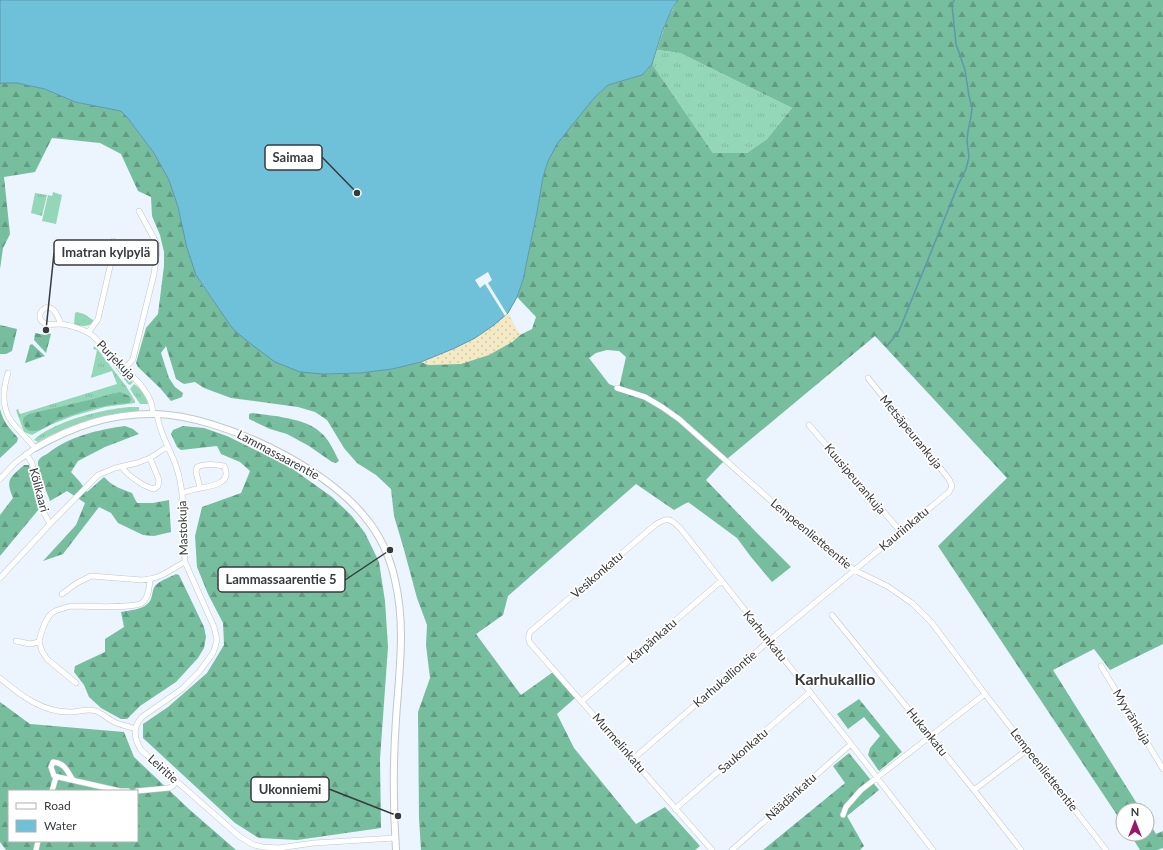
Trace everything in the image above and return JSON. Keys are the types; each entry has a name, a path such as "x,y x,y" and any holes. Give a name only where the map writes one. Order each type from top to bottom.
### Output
{"street":[{"path":"124,368 133,359 154,274 158,251 157,244 139,211"},
{"path":"88,333 95,324 99,313 113,254 113,241"},
{"name":"Purjekuja","path":"61,324 88,333 140,384 148,396 155,414"},
{"path":"8,373 4,392 6,411 12,422 35,448"},
{"name":"Metsäpeurankuja","path":"868,378 949,479 952,486"},
{"name":"Lempeenlietteentie","path":"617,388 645,398 662,407 679,419 821,545 854,570 887,586 912,602 932,623 1106,850"},
{"name":"Mastokuja","path":"62,594 76,583 91,576 150,580 160,577 185,562 182,493 176,466 167,448 155,414"},
{"name":"Lammassaarentie","path":"0,479 26,454 67,431 91,422 117,416 155,414 189,418 215,425 254,440 319,476 346,496 366,517 377,533 388,555 398,593 401,618 401,646 393,789 396,850"},
{"name":"Kuusipeurankuja","path":"809,425 901,532"},
{"path":"50,524 98,475 150,458 167,448"},
{"name":"Kölikaari","path":"0,578 50,524 43,511 32,463 26,454"},
{"path":"122,466 126,472 146,486 154,489 158,486 159,480 150,458"},
{"path":"182,493 215,486 222,481 226,475 227,470 224,466 216,464 203,464 197,467 196,472 200,488"},
{"name":"Kauriinkatu","path":"854,570 949,492 952,486"},
{"name":"Karhunkatu","path":"668,519 680,528 721,581 770,640 878,778 931,850"},
{"name":"Vesikonkatu","path":"528,636 530,632 655,525 668,519"},
{"path":"0,678 12,689 43,708 52,711 96,711 114,721 135,729 137,722 142,717 182,690 189,683 213,653 215,647 216,640 214,627 185,562"},
{"name":"Karhukalliontie","path":"633,759 770,640 854,570"},
{"path":"76,683 47,659 39,642 47,621 53,612 71,606 134,605 142,602 146,598 150,580"},
{"name":"Kärpänkatu","path":"582,701 721,581"},
{"name":"Hukankatu","path":"832,615 1021,850"},
{"name":"Murmelinkatu","path":"528,636 530,643 712,850"},
{"path":"16,641 30,644 39,642"},
{"name":"Myyränkuja","path":"1101,666 1163,769"},
{"name":"Saukonkatu","path":"675,809 810,692"},
{"path":"843,815 846,806 861,790 985,694"},
{"name":"Leiritie","path":"135,729 136,739 141,750 240,837 254,845 279,848 314,843 395,838"},
{"name":"Näädänkatu","path":"732,850 851,744"},
{"path":"974,790 1028,750"},
{"path":"52,790 55,777 51,767 53,762 59,763 65,767 73,780"},
{"path":"55,777 116,790"},
{"path":"138,791 169,788 176,781"}],"green space":[{"path":"678,0 1163,0 1163,644 1110,670 1094,649 1053,670 1136,802 1115,802 1115,812 938,546 1007,478 875,336 721,464 706,480 791,567 772,582 737,538 688,502 674,510 636,484 508,596 503,615 476,634 521,695 553,672 575,698 557,714 574,748 636,824 665,807 700,846 695,850 421,850 419,818 418,712 430,678 426,645 427,625 417,598 394,516 391,489 376,475 357,463 344,448 327,420 315,412 298,407 231,398 204,388 195,382 184,384 176,379 166,346 161,353 169,378 175,387 183,393 182,397 171,401 138,367 136,363 146,328 158,314 164,266 164,252 160,235 152,216 151,197 138,191 121,154 100,143 52,138 35,172 4,177 10,234 3,248 0,269 0,84 17,83 45,89 75,102 121,111 127,117 154,153 169,180 178,207 196,275 235,331 323,374 360,373 392,369 421,362 429,365 512,342 520,335 532,329 536,317 517,297 523,280 543,177 548,161 557,143 594,98 608,85 642,75 652,64 713,153 747,153 767,139 792,108 680,53 657,50 666,25","holes":["607,350 619,351 626,357 619,388 609,384 589,358 596,353"]},
{"path":"657,50 680,53 792,108 767,139 747,153 713,153 652,64"},
{"path":"53,192 62,195 56,224 42,221 48,195 52,196"},
{"path":"35,193 47,195 42,216 31,213"},
{"path":"77,312 84,314 93,320 93,322 86,326 74,324 75,313"},
{"path":"0,325 17,329 12,351 6,354 0,354"},
{"path":"35,333 45,335 48,333 51,334 46,353 34,340"},
{"path":"32,344 45,356 25,363 30,345"},
{"path":"95,346 126,386 135,403 105,407 73,416 50,425 32,435 24,432 16,410 18,409 20,414 117,384 112,371 91,378 97,350 93,349"},
{"path":"107,357 133,382 130,385 128,384"},
{"path":"134,384 142,392 148,404 140,404 130,389"},
{"path":"120,392 129,396 131,399 129,403 108,405 86,410 60,419 42,429 35,431 28,430 24,425 24,418 29,414"},
{"path":"139,407 139,411 113,414 88,420 63,429 38,442 34,440 46,431 76,418 97,412"},
{"path":"0,409 5,422 18,438 17,442 0,458"},
{"path":"252,413 288,418 314,427 326,438 339,461 336,463 332,462 309,446 287,434 270,429 249,419 249,414"},
{"path":"125,426 133,429 139,434 105,447 78,461 71,472 87,492 104,477 120,489 132,493 137,503 153,503 169,500 171,532 154,536 143,535 118,523 111,513 99,507 63,554 43,561 76,525 85,503 67,491 50,501 39,471 39,459 74,438 94,432"},
{"path":"183,426 204,428 227,436 290,467 332,497 351,515 365,533 379,562 385,601 388,647 380,759 381,828 297,840 259,838 235,823 143,738 143,724 168,707 207,673 224,645 223,623 208,594 197,567 195,536 202,507 241,493 250,471 240,462 221,454 217,446 181,450 177,447 171,434 173,430"},
{"path":"24,465 29,465 39,509 0,556 0,515 13,498 9,487 10,479"},
{"path":"176,574 179,575 204,627 206,637 204,648 198,658 176,682 140,706 127,719 121,719 101,708 89,697 84,685 74,672 75,666 105,652 105,639 124,627 121,612 138,609 149,603 155,586 161,581"},
{"path":"859,699 902,752 879,771 868,755 870,748 880,736 864,717 848,729 837,714"},
{"path":"0,702 30,724 124,732 134,757 190,810 236,850 6,850 0,842"},
{"path":"849,753 879,790 847,816 864,846 860,850 763,850 845,783 833,766"},
{"path":"1163,831 1163,848 1157,850 1140,850 1135,842 1155,842 1155,832 1156,834"}],"sand":[{"path":"508,313 520,335 512,342 489,355 461,364 429,365 421,362 445,353 467,342 488,329"}],"water":[{"path":"0,0 678,0 672,9 662,32 652,64 642,75 608,85 594,98 557,144 548,161 543,177 523,280 517,297 508,313 475,338 421,362 392,369 360,373 323,374 300,372 275,362 235,331 230,325 196,275 187,248 178,207 169,180 154,153 121,111 75,102 45,89 17,83 0,84"}],"pier":[{"path":"488,272 492,280 488,283 507,314 505,316 485,284 480,288 475,280"}],"waterway":[{"path":"887,346 899,331 966,169 969,157 967,141 972,108 965,70 956,44 952,5 954,0"}],"place":[{"name":"Saimaa","path":"357,193"},
{"name":"Imatran kylpylä","path":"46,330"},
{"name":"Lammassaarentie 5","path":"390,550"},
{"name":"Ukonniemi","path":"398,816"}],"district":[{"name":"Karhukallio","path":"835,679"}]}
